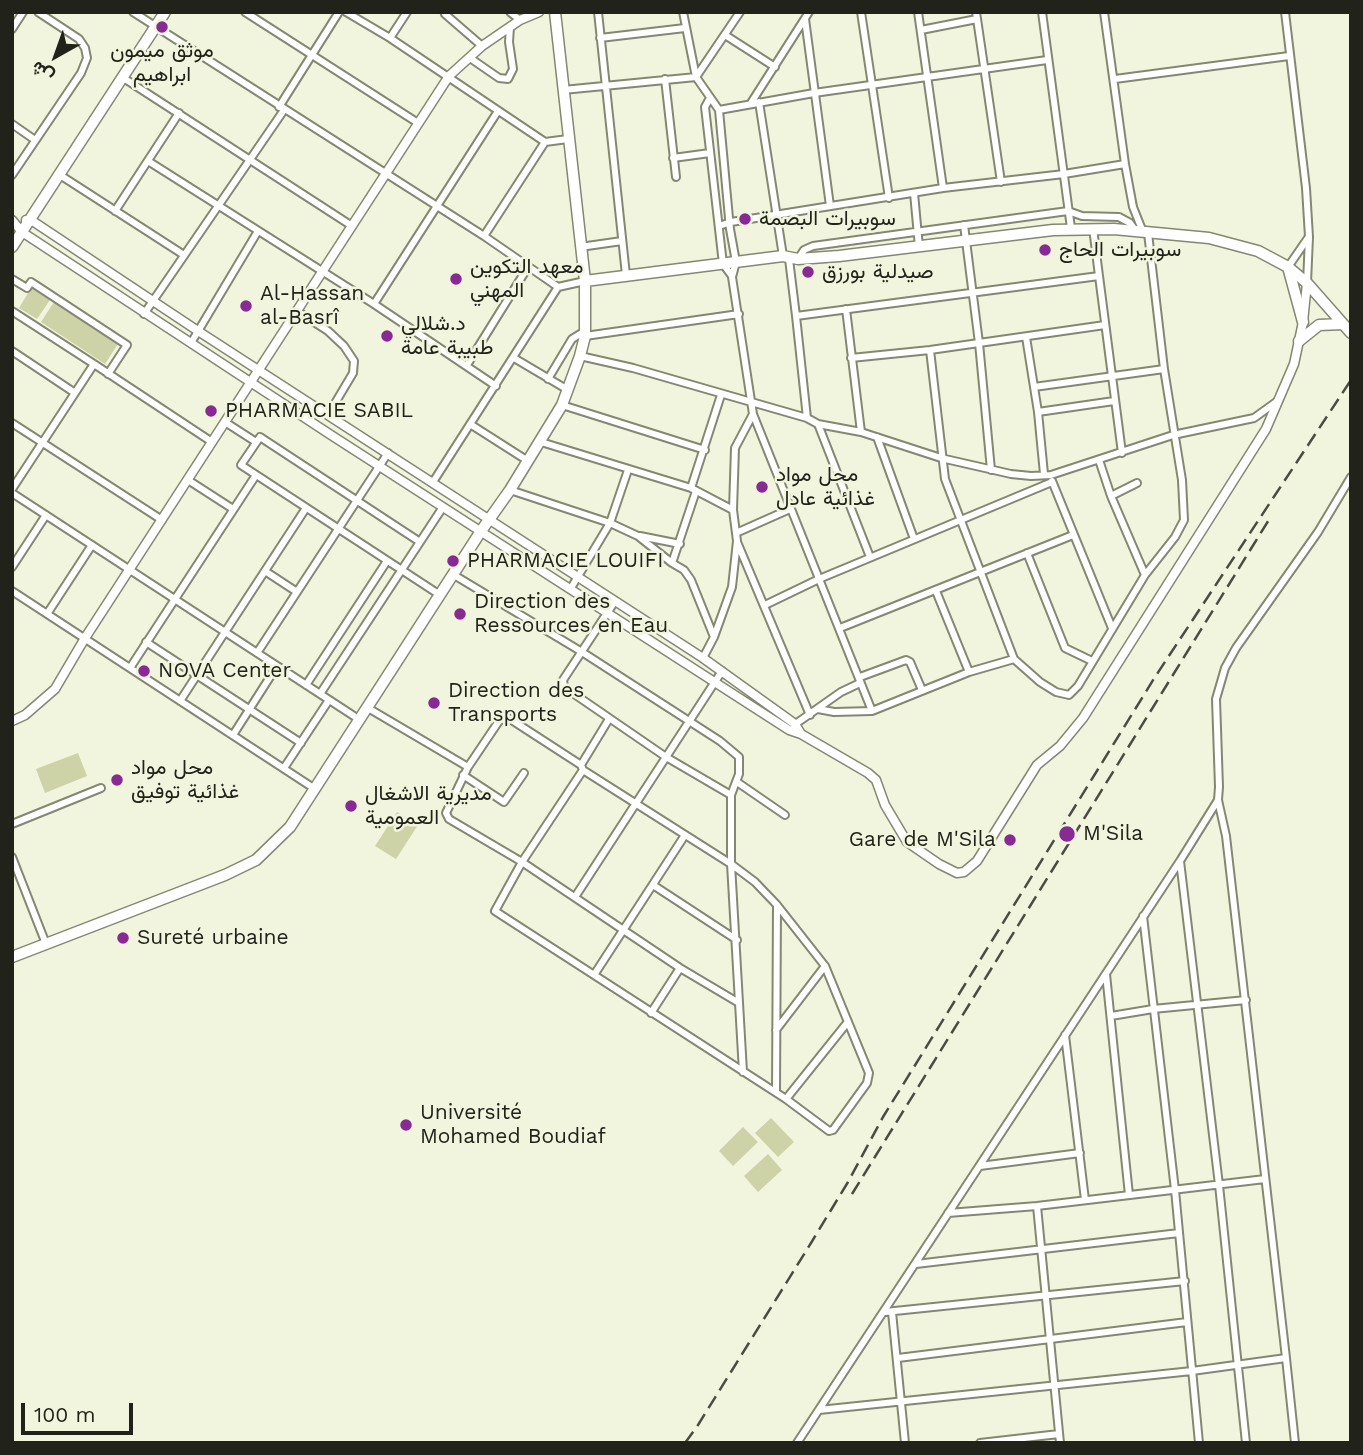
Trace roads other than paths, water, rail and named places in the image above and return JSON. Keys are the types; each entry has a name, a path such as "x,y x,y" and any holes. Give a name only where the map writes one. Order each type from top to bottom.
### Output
{"main road":[{"path":"12,247 165,12"},
{"path":"12,957 225,875 256,860 289,827 316,789 541,442 562,405 585,334 585,281 555,12"},
{"path":"585,281 736,262 857,254 1071,228 1093,228 1209,238 1258,251 1289,267 1307,283 1351,333"},
{"path":"1289,267 1303,322"},
{"path":"1299,341 1319,325 1343,324"}],"street":[{"path":"12,29 23,12"},
{"path":"12,175 81,73 87,58 79,39 38,12"},
{"path":"133,12 484,236 558,287"},
{"path":"245,12 418,123"},
{"path":"144,314 251,160 339,12"},
{"path":"346,12 449,76 545,142 568,139"},
{"path":"390,38 407,12"},
{"path":"446,12 482,46"},
{"path":"510,12 520,20"},
{"path":"12,721 25,715 55,689 129,569 449,76 482,46 520,20 539,12"},
{"path":"598,12 626,275"},
{"path":"683,12 696,77 719,110 730,229 736,262 732,277"},
{"path":"696,77 740,12"},
{"path":"861,12 889,198"},
{"path":"918,12 943,188"},
{"path":"1042,12 1071,228"},
{"path":"930,350 945,479 1014,659 1040,682 1064,696 1069,695 1079,686 1145,575 1175,537 1184,520 1182,480 1142,232 1133,207 1125,164 1104,12"},
{"path":"13,221 22,232 144,314 608,613 853,764 876,780 885,805 907,842 939,864 957,873 964,872 977,861 1037,765 1060,746 1083,718 1266,429 1294,364 1303,322 1309,237 1306,188 1285,12"},
{"path":"807,16 755,103 776,215 790,258 807,418"},
{"path":"807,16 814,93 830,206"},
{"path":"921,30 977,16 1001,182"},
{"path":"470,58 499,78 508,79 513,69 510,27"},
{"path":"600,38 685,28"},
{"path":"725,36 775,67"},
{"path":"1115,79 1289,56"},
{"path":"719,110 814,93 1047,60"},
{"path":"122,77 352,226"},
{"path":"564,90 696,77"},
{"path":"665,79 676,177"},
{"path":"710,98 705,107 723,264 732,277 753,414 873,712"},
{"path":"374,304 498,111"},
{"path":"116,211 179,113"},
{"path":"12,124 35,140"},
{"path":"484,236 545,142"},
{"path":"673,158 710,153"},
{"path":"148,161 374,304 496,386"},
{"path":"719,226 943,188 1125,164"},
{"path":"60,175 184,255"},
{"path":"914,194 919,247"},
{"path":"790,258 813,246 1068,211 1082,216 1119,217 1142,232"},
{"path":"13,221 31,220 152,302 703,658 792,727"},
{"path":"984,222 984,238"},
{"path":"964,225 979,343 990,470"},
{"path":"1093,228 1122,453"},
{"path":"191,344 258,231"},
{"path":"1289,267 1309,237"},
{"path":"855,239 857,254"},
{"path":"580,247 622,241"},
{"path":"467,365 528,267"},
{"path":"796,316 1099,276"},
{"path":"12,279 27,288 31,282 127,345 108,374"},
{"path":"433,482 558,287 585,281"},
{"path":"846,309 861,432"},
{"path":"12,311 212,442"},
{"path":"298,311 328,331 344,346 354,361 353,373 328,415"},
{"path":"548,379 572,340 585,334 739,314"},
{"path":"851,358 930,350 1105,325"},
{"path":"1026,337 1049,477 1112,628"},
{"path":"12,351 75,393"},
{"path":"580,356 633,368 807,418 818,424 861,432 941,458 990,470 1049,477"},
{"path":"514,358 568,390"},
{"path":"94,364 12,491 360,720"},
{"path":"1034,387 1164,369"},
{"path":"672,563 680,544 721,395"},
{"path":"765,605 870,557 960,521 1049,477 1173,435 1254,418 1280,399"},
{"path":"1038,412 1114,401"},
{"path":"562,405 705,450"},
{"path":"703,658 714,637 732,587 736,537 733,510 734,448 753,414"},
{"path":"1254,418 1266,429"},
{"path":"12,422 162,520"},
{"path":"225,422 256,442"},
{"path":"470,424 528,461"},
{"path":"818,424 870,557"},
{"path":"742,432 759,426"},
{"path":"420,542 260,437 241,466 441,596"},
{"path":"877,438 914,539"},
{"path":"541,442 694,489 733,510"},
{"path":"257,653 388,453"},
{"path":"1099,460 1111,496 1145,575"},
{"path":"571,588 610,523 628,470"},
{"path":"130,668 256,475"},
{"path":"797,1443 889,1312 948,1213 1180,861 1217,800 1219,787 1216,699 1225,668 1236,648 1318,532 1351,477"},
{"path":"188,480 233,509"},
{"path":"1111,496 1137,483"},
{"path":"510,490 610,523 638,536 684,570 691,580 714,637"},
{"path":"320,694 443,506"},
{"path":"180,701 306,508"},
{"path":"736,537 790,509"},
{"path":"12,567 46,515"},
{"path":"840,628 1073,535"},
{"path":"638,536 680,544"},
{"path":"736,537 810,715"},
{"path":"47,614 92,545"},
{"path":"1027,553 1065,648 1092,661"},
{"path":"306,685 387,561"},
{"path":"265,570 297,592"},
{"path":"454,575 582,652 720,741 739,757 737,782 731,795 731,864 743,1073"},
{"path":"12,591 316,789"},
{"path":"936,591 969,672"},
{"path":"615,601 562,683 666,757 731,795"},
{"path":"146,642 301,743"},
{"path":"818,709 834,712 873,712 969,672 1014,659"},
{"path":"792,727 860,680 905,660 910,662 922,690"},
{"path":"233,735 277,666"},
{"path":"575,897 722,671"},
{"path":"284,768 329,700"},
{"path":"368,708 468,766"},
{"path":"609,719 582,767 522,862 495,911 776,1092 830,1131 835,1129 869,1077 867,1067 825,966 777,905 755,882 731,864 685,835 636,802 582,767 507,718 499,721 468,766 446,816 522,862 680,968 739,1003"},
{"path":"463,775 504,802 524,773"},
{"path":"737,782 785,815"},
{"path":"12,824 102,788"},
{"path":"1217,800 1226,836 1246,1000 1295,1443"},
{"path":"594,975 685,835"},
{"path":"12,857 46,944"},
{"path":"1180,861 1219,1185 1246,1443"},
{"path":"653,886 737,940"},
{"path":"776,1092 777,905"},
{"path":"1143,916 1185,1281 1199,1443"},
{"path":"775,1031 825,966"},
{"path":"651,1013 680,968"},
{"path":"1106,973 1129,1195"},
{"path":"1111,1016 1246,1000"},
{"path":"786,1099 847,1023"},
{"path":"1065,1035 1085,1200"},
{"path":"980,1166 1080,1153"},
{"path":"948,1213 1037,1206 1265,1179"},
{"path":"1037,1206 1060,1443"},
{"path":"916,1264 1179,1233"},
{"path":"889,1312 1185,1281"},
{"path":"889,1312 898,1357 905,1443"},
{"path":"898,1357 1187,1322"},
{"path":"819,1410 1192,1371 1286,1358"},
{"path":"979,1443 1059,1434"}],"railway":[{"path":"685,1443 811,1243 883,1117 1155,677 1351,380"},
{"path":"852,1194 1270,518"}],"place":[{"name":"موثق ميمون ابراهيم","path":"162,27"},
{"name":"سوبيرات البصمة","path":"745,219"},
{"name":"سوبيرات الحاج","path":"1045,250"},
{"name":"صيدلية بورزق","path":"808,272"},
{"name":"معهد التكوين المهني","path":"456,279"},
{"name":"Al-Hassan al-Basrî","path":"246,306"},
{"name":"د.شلالي طبيبة عامة","path":"387,336"},
{"name":"PHARMACIE SABIL","path":"211,411"},
{"name":"محل مواد غذائية عادل","path":"762,487"},
{"name":"PHARMACIE LOUIFI","path":"453,561"},
{"name":"Direction des Ressources en Eau","path":"460,614"},
{"name":"NOVA Center","path":"144,671"},
{"name":"Direction des Transports","path":"434,703"},
{"name":"محل مواد غذائية توفيق","path":"117,780"},
{"name":"مديرية الاشغال العمومية","path":"351,806"},
{"name":"M'Sila","path":"1067,834"},
{"name":"Gare de M'Sila","path":"1010,840"},
{"name":"Sureté urbaine","path":"123,938"},
{"name":"Université Mohamed Boudiaf","path":"406,1125"}]}
